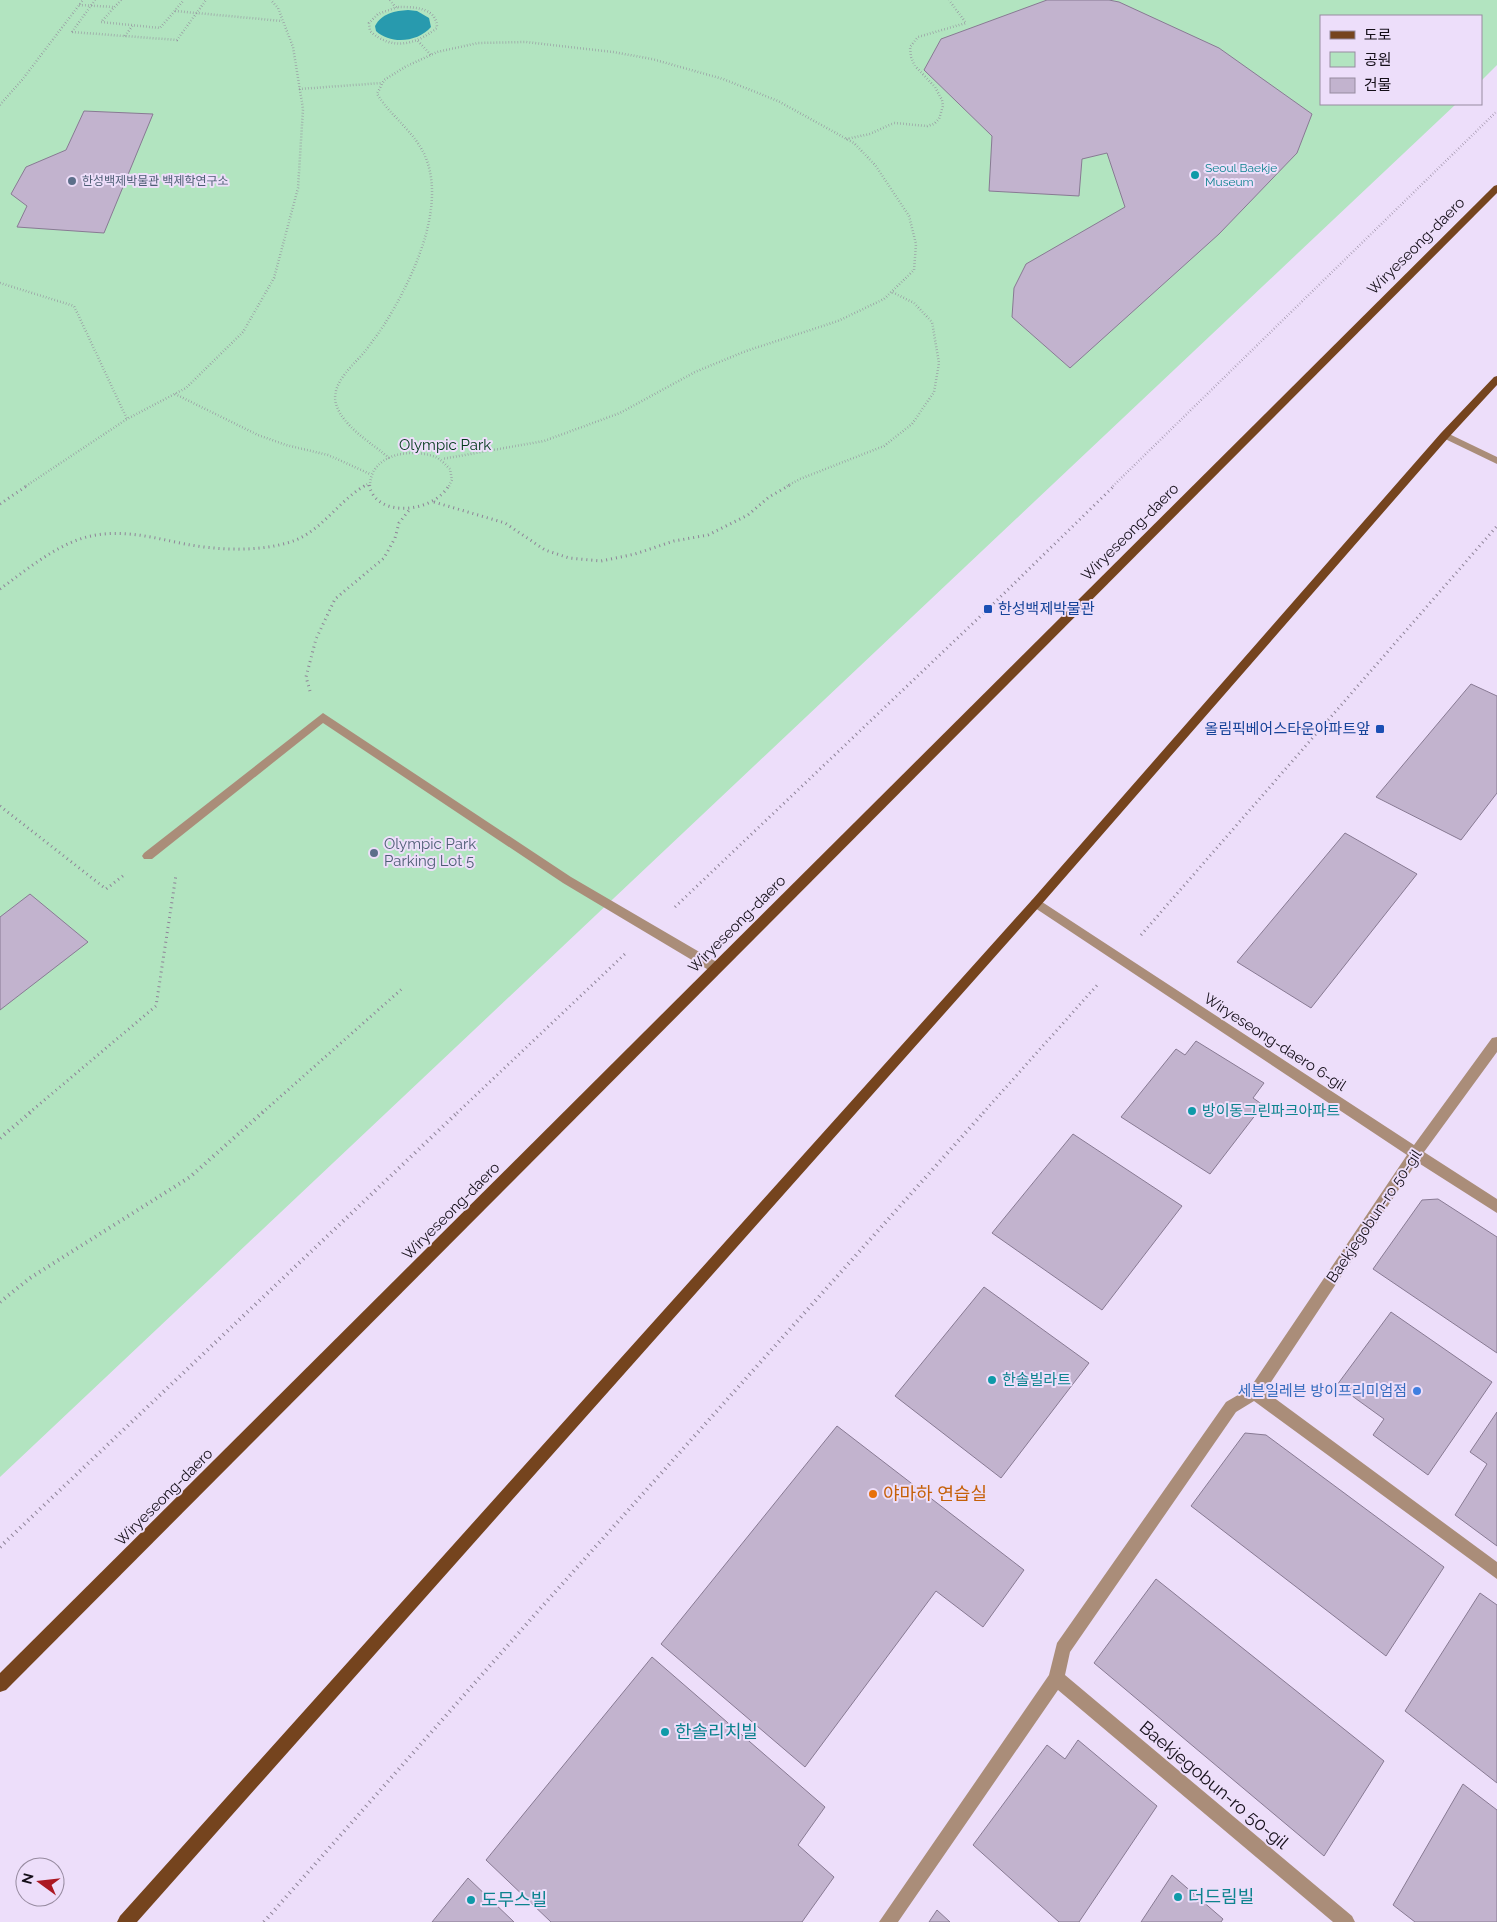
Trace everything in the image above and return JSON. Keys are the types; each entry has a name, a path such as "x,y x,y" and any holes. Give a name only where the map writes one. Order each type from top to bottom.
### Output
{"main road":[{"name":"Wiryeseong-daero","path":"0,1684 1497,188"},
{"path":"127,1921 1036,903 1444,435 1497,379"}],"street":[{"path":"1444,435 1497,461"},
{"path":"148,856 323,717 567,880 716,968"},
{"name":"Wiryeseong-daero 6-gil","path":"1036,903 1497,1207"},
{"name":"Baekjegobun-ro 50-gil","path":"888,1922 1056,1678 1063,1649 1231,1408 1255,1393 1415,1154 1497,1042"},
{"path":"1255,1393 1497,1571"},
{"name":"Baekjegobun-ro 50-gil","path":"1056,1678 1346,1922"}],"path":[{"path":"0,105 22,80 84,0"},
{"path":"95,0 72,32 177,40 206,0"},
{"path":"121,0 101,22 160,28 184,0"},
{"path":"0,504 127,419 186,388 243,332 274,278 298,188 303,109 293,47 278,8 271,0"},
{"path":"390,0 396,8"},
{"path":"846,139 866,136 895,123 931,126 942,115 942,98 938,90 910,58 910,47 918,37 966,23 949,0"},
{"path":"79,5 114,7"},
{"path":"396,8 421,8 436,16 437,28 432,34 418,41 401,44 390,43 372,36 368,25 372,19 378,14 396,8"},
{"path":"175,11 282,21"},
{"path":"125,36 133,25"},
{"path":"418,41 431,55"},
{"path":"388,458 353,426 336,404 336,392 382,328 397,302 416,264 428,232 431,200 430,174 424,151 406,127 385,108 377,94 384,80 431,55 478,43 526,42 613,52 652,59 723,79 778,100 854,143 875,165 909,216 916,244 914,270 884,299 838,321 746,351 695,372 620,413 544,441 442,459"},
{"path":"300,89 382,83"},
{"path":"0,1548 988,609 1497,111"},
{"path":"0,283 74,306 127,419"},
{"path":"434,502 505,524 545,550 569,558 601,562 636,554 674,541 708,535 748,515 769,497 800,479 884,446 912,424 934,392 939,363 932,322 914,304 892,292"},
{"path":"175,394 258,436 328,455 370,474"},
{"path":"416,452 430,454 442,459 449,467 452,476 451,486 444,495 434,502 410,509 397,508 376,500 370,492 368,484 370,474 377,465 388,458 416,452"},
{"path":"0,589 36,564 67,546 81,539 107,534 140,535 184,544 225,548 259,548 290,542 318,528 357,488 368,484"},
{"path":"323,717 328,703 310,691 306,677 316,639 336,599 384,558 395,538 399,523 410,509"},
{"path":"264,1922 538,1610 1120,959 1497,526"},
{"path":"0,806 106,888"},
{"path":"0,1138 156,1006 177,876 148,856"},
{"path":"0,1302 30,1278 190,1177 404,987"}],"green space":[{"name":"Olympic Park","path":"0,0 1497,0 1497,65 1482,80 1482,15 1320,15 1320,105 1455,105 0,1477"}],"water":[{"path":"408,10 417,11 429,18 431,27 419,36 404,40 389,38 376,31 375,26 385,15"}],"building":[{"name":"Seoul Baekje Museum","path":"1047,0 1109,0 1119,2 1219,48 1312,114 1297,153 1219,234 1070,368 1012,317 1014,288 1026,264 1125,207 1107,153 1082,159 1079,196 989,191 992,136 924,70 941,39"},
{"name":"한성백제박물관 백제학연구소","path":"84,111 153,114 104,233 17,227 27,206 11,194 26,167 66,150"},
{"path":"1471,684 1497,696 1497,793 1461,840 1376,797"},
{"path":"1345,833 1417,874 1311,1008 1237,962"},
{"path":"30,894 88,942 0,1010 0,917"},
{"name":"방이동그린파크아파트","path":"1196,1041 1264,1083 1253,1098 1263,1105 1210,1174 1121,1117 1176,1049 1185,1055"},
{"path":"1073,1134 1182,1206 1102,1310 992,1233"},
{"path":"1438,1199 1497,1237 1497,1353 1373,1269 1422,1200"},
{"name":"한솔빌라트","path":"984,1287 1089,1363 1001,1478 895,1396"},
{"path":"1391,1312 1492,1382 1428,1475 1373,1435 1384,1419 1337,1385"},
{"path":"1497,1412 1497,1546 1455,1515 1487,1464 1470,1452"},
{"path":"837,1426 1024,1570 983,1627 936,1591 805,1767 661,1644"},
{"path":"1245,1433 1266,1435 1444,1567 1386,1656 1191,1506"},
{"path":"1156,1579 1384,1761 1324,1856 1094,1663"},
{"path":"1480,1593 1497,1605 1497,1783 1405,1711"},
{"name":"한솔리치빌","path":"652,1657 825,1807 798,1845 834,1877 802,1922 551,1922 486,1860"},
{"path":"1078,1740 1157,1806 1079,1922 1059,1922 973,1845 1047,1745 1065,1759"},
{"path":"1463,1784 1497,1810 1497,1922 1415,1922 1393,1905"},
{"name":"더드림빌","path":"1172,1875 1223,1919 1221,1922 1141,1922"},
{"name":"도무스빌","path":"468,1878 514,1922 432,1922"},
{"path":"937,1910 950,1922 929,1922"}],"place":[{"name":"Seoul Baekje Museum","path":"1195,175"},
{"name":"한성백제박물관 백제학연구소","path":"72,181"},
{"name":"한성백제박물관","path":"988,609"},
{"name":"올림픽베어스타운아파트앞","path":"1380,729"},
{"name":"Olympic Park Parking Lot 5","path":"374,853"},
{"name":"방이동그린파크아파트","path":"1192,1111"},
{"name":"한솔빌라트","path":"992,1380"},
{"name":"세븐일레븐 방이프리미엄점","path":"1417,1391"},
{"name":"야마하 연습실","path":"873,1494"},
{"name":"한솔리치빌","path":"665,1732"},
{"name":"더드림빌","path":"1178,1897"},
{"name":"도무스빌","path":"471,1900"}]}
